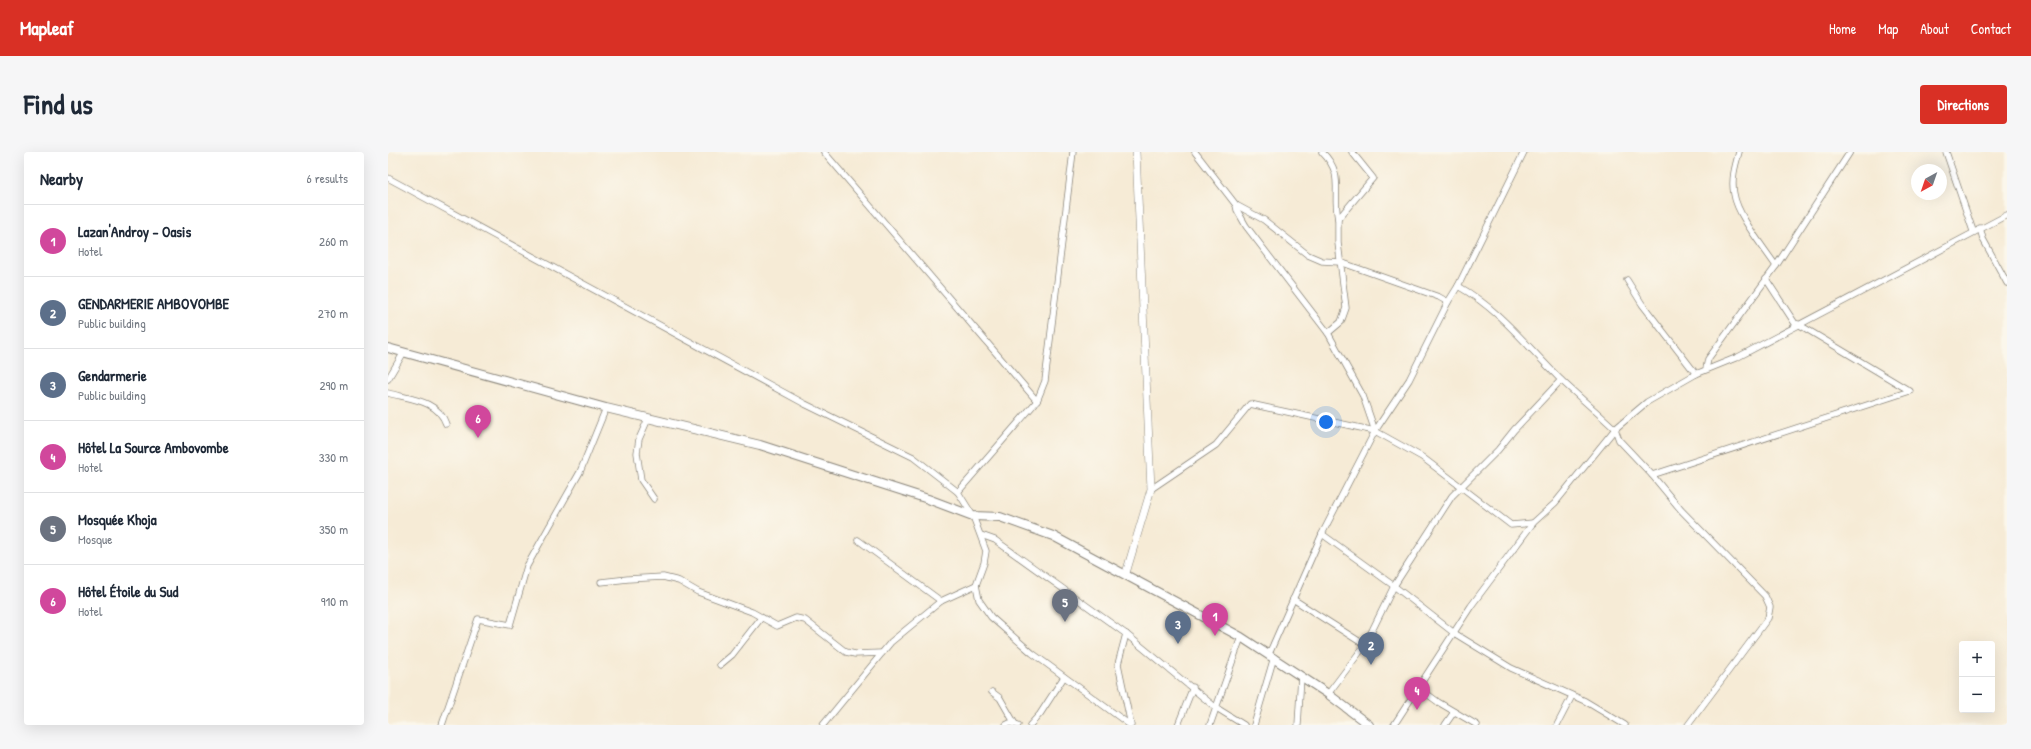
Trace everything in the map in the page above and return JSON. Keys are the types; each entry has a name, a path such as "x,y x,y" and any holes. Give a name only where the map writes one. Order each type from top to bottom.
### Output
{"main road":[{"path":"388,348 606,408 760,445 928,499 973,516 1000,518 1053,536 1126,573 1242,637 1328,694 1369,725"}],"street":[{"path":"824,152 1037,401"},
{"path":"958,492 1037,401 1045,381 1049,360 1073,152"},
{"path":"1126,573 1151,489 1136,152"},
{"path":"1195,152 1236,205 1237,210 1246,226 1328,333 1363,396 1375,431"},
{"path":"1322,152 1330,160 1336,170 1336,209 1338,219 1340,262 1346,308 1341,322 1328,333"},
{"path":"1338,219 1372,178 1352,152"},
{"path":"1254,725 1271,656 1293,599 1322,534 1375,431 1409,380 1448,302 1458,286 1524,152"},
{"path":"1739,152 1733,177 1734,195 1739,210 1776,266"},
{"path":"1706,369 1708,359 1776,266 1850,152"},
{"path":"1946,152 1973,232"},
{"path":"388,178 805,404 912,457 958,492 973,516 986,551 976,585 980,600 991,617 1032,654 1131,725"},
{"path":"1236,205 1264,220 1308,255 1322,261 1340,262 1448,302"},
{"path":"1394,725 1471,606 1533,523 1555,503 1615,429 1647,402 1696,374 1706,369 1717,367 1738,357 2007,215"},
{"path":"1980,228 1983,239 2007,283"},
{"path":"1652,475 1910,391 1797,325 1766,279"},
{"path":"1627,280 1642,304 1696,374"},
{"path":"1458,286 1478,297 1497,314 1561,380 1615,429 1619,440 1652,475 1681,510 1765,596 1770,607 1768,618 1688,725"},
{"path":"388,378 404,352"},
{"path":"1328,694 1365,645 1394,586 1452,496 1498,450 1514,430 1561,380"},
{"path":"388,393 427,404 444,417 446,424"},
{"path":"1151,489 1216,445 1250,404 1375,431 1422,457 1511,525 1533,523"},
{"path":"442,725 478,619 510,625 527,566 580,472 606,408"},
{"path":"648,418 639,439 637,453 640,480 654,499"},
{"path":"1322,534 1394,586 1454,633 1511,668 1598,707 1625,725"},
{"path":"981,535 995,540 1126,634 1193,687 1215,707 1244,725"},
{"path":"858,540 941,601"},
{"path":"601,582 628,578 663,577 679,581 698,592 752,612 777,626 796,618 805,620 846,652 854,654 882,653"},
{"path":"823,725 892,642 941,601 976,585"},
{"path":"1293,599 1365,645"},
{"path":"720,665 732,655 761,618"},
{"path":"1126,634 1118,664 1131,725"},
{"path":"1210,725 1215,707 1242,637"},
{"path":"1298,725 1301,676"},
{"path":"1030,725 1040,714 1064,677"},
{"path":"1178,725 1193,687"},
{"path":"1419,688 1454,712 1477,725"},
{"path":"992,692 1000,698 1017,724 1006,725"},
{"path":"1557,725 1572,696"},
{"path":"1445,725 1454,712"}],"place":[{"name":"Hôtel Étoile du Sud","path":"478,438"},
{"name":"Mosquée Khoja","path":"1065,622"},
{"name":"Lazan'Androy - Oasis","path":"1215,636"},
{"name":"Gendarmerie","path":"1178,644"},
{"name":"GENDARMERIE AMBOVOMBE","path":"1371,665"},
{"name":"Hôtel La Source Ambovombe","path":"1417,710"}]}
